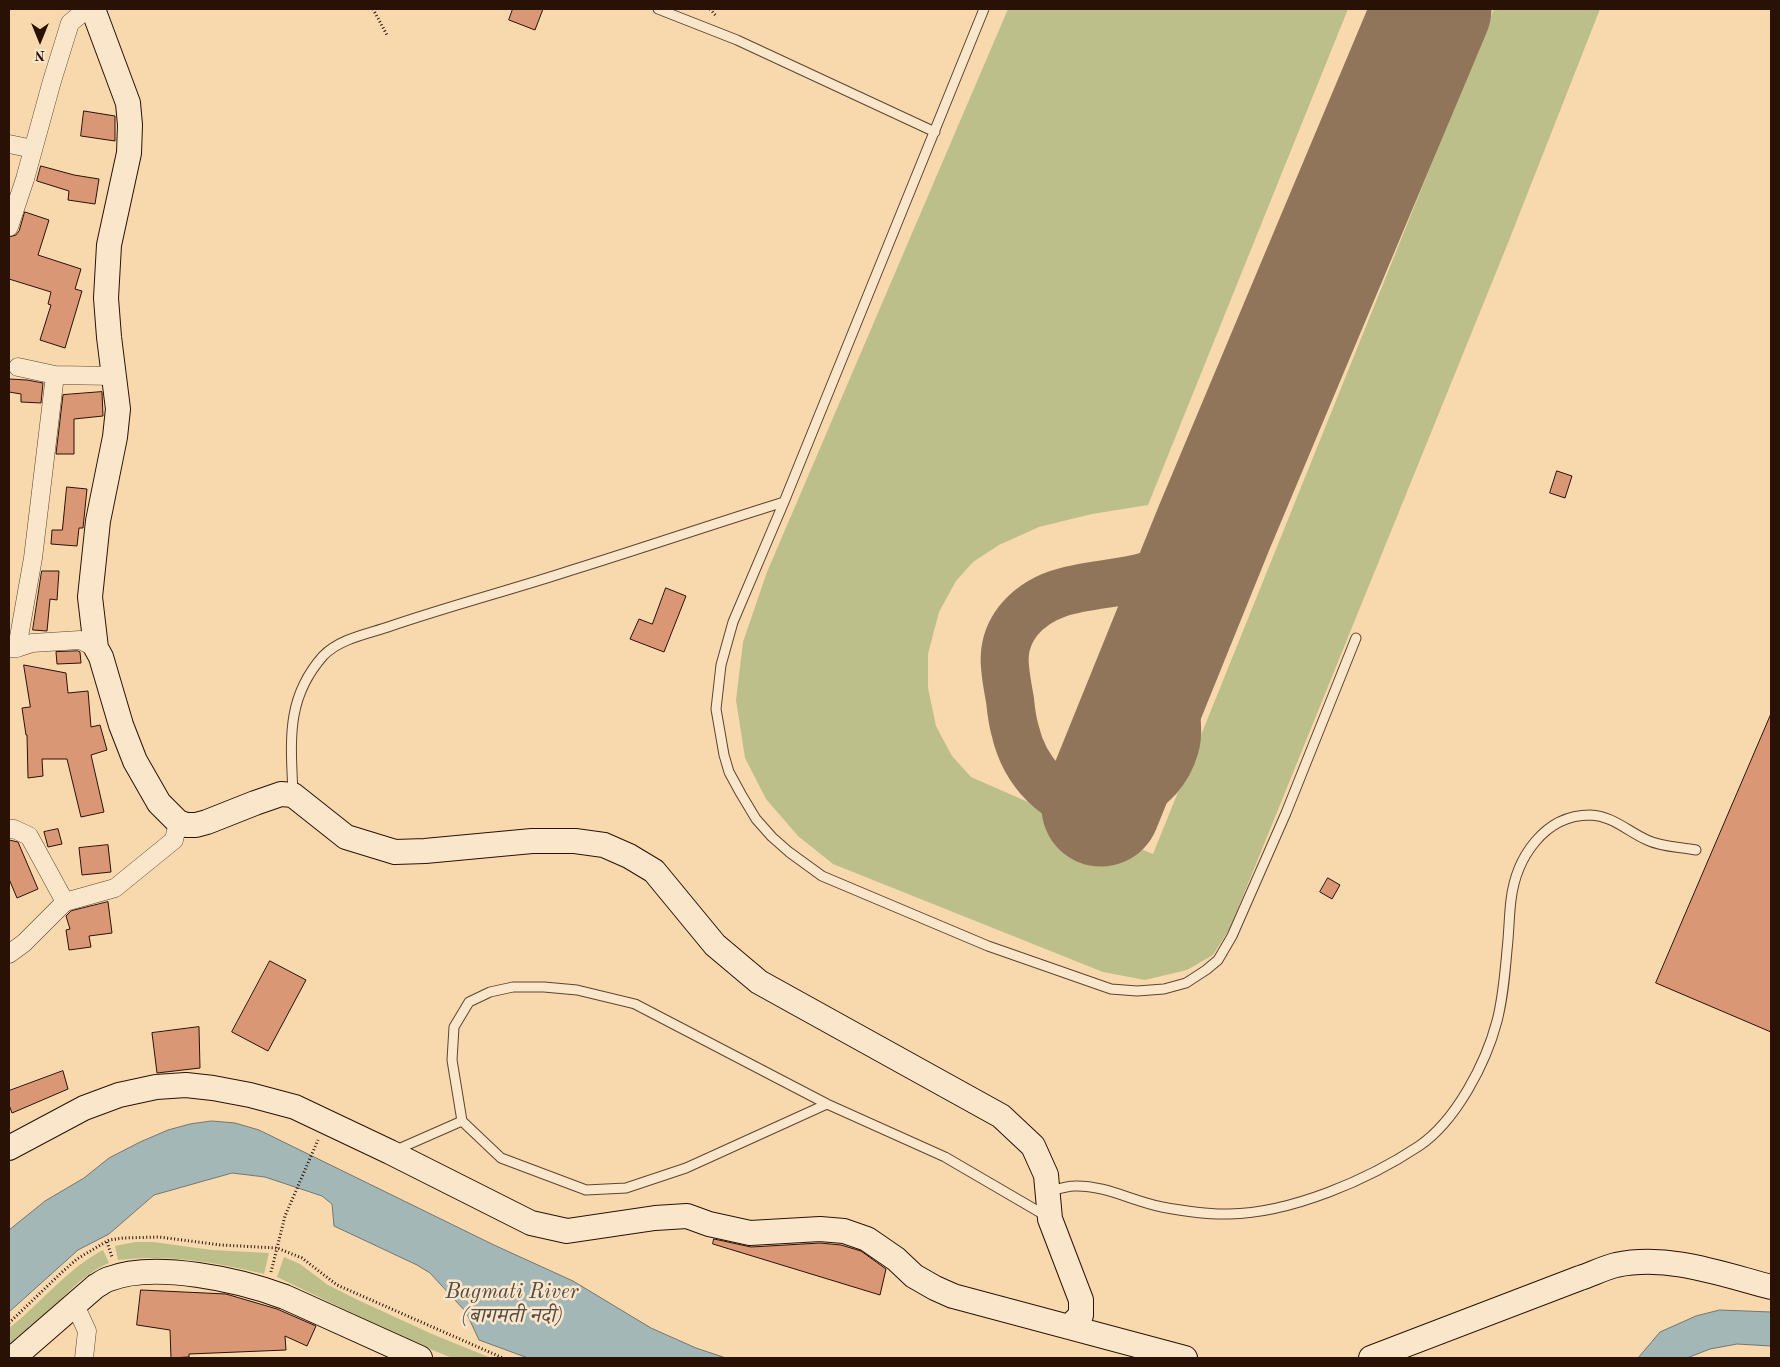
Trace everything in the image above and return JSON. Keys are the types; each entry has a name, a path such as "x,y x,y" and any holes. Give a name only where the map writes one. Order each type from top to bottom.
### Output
{"main road":[{"path":"93,9 128,103 130,125 129,153 109,245 106,298 118,409 116,437 98,521 90,598 96,648 101,657 121,725 135,761 159,802 178,822 186,825 196,825 254,802 281,794 293,795 346,837 395,852 532,841 575,841 604,845 629,856 654,871 715,945 759,982 1001,1116 1033,1146 1046,1175 1050,1219 1081,1300 1081,1315 1069,1327"},
{"path":"9,1148 84,1108 119,1095 156,1087 186,1085 213,1088 250,1095 295,1107 390,1152 531,1223 567,1231 655,1218 687,1216 709,1224 750,1233 820,1229 844,1231 867,1239 896,1259 914,1276 944,1292 1185,1358"},
{"path":"1371,1358 1615,1266 1638,1262 1662,1262 1692,1266 1771,1287"},
{"path":"13,1358 96,1286 110,1278 145,1273 195,1275 240,1282 264,1289 286,1297 420,1358"}],"street":[{"path":"9,227 70,23 87,9"},
{"path":"9,144 33,149"},
{"path":"18,367 55,374 114,376"},
{"path":"55,374 33,558 13,648 32,643 80,640 96,648"},
{"path":"9,954 24,943 65,902 115,888 174,840 178,822"},
{"path":"9,829 14,829 29,836 65,902"},
{"path":"75,1304 87,1332 84,1358"}],"lane":[{"path":"658,9 737,40 935,132"},
{"path":"984,9 784,502 732,622 720,665 717,692 718,722 729,772 756,819 789,852 822,876 988,946 1111,990 1164,989 1186,983 1218,960 1232,936 1282,822 1356,638"},
{"path":"293,795 290,740 295,707 307,676 324,654 343,642 427,613 572,570 784,502"},
{"path":"1048,1192 1072,1186 1095,1187 1147,1204 1184,1211 1230,1214 1269,1210 1326,1193 1390,1164 1421,1144 1438,1129 1454,1111 1473,1080 1496,1023 1504,989 1511,898 1516,876 1535,842 1546,830 1560,821 1574,816 1591,815 1618,822 1648,841 1696,850"},
{"path":"827,1104 686,1168 626,1188 586,1190 501,1158 462,1121 452,1060 454,1027 469,1002 490,992 513,987 544,986 577,990 635,1004 827,1104 945,1157 1050,1219"},
{"path":"390,1152 462,1121"}],"path":[{"path":"373,9 387,36"},
{"path":"264,1289 270,1275 286,1216 312,1153"}],"green space":[{"path":"1008,9 1348,9 1148,505 1092,514 1039,527 999,545 973,562 956,581 939,612 928,654 928,688 936,726 952,756 971,777 1153,854 1494,9 1600,9 1508,243 1230,928 1213,955 1187,970 1145,980 1103,972 833,864 798,836 766,799 745,758 736,700 743,642 767,572"},
{"path":"135,1242 153,1242 212,1250 269,1253 264,1274 192,1260 137,1258 118,1260 115,1246"},
{"path":"103,1250 109,1263 98,1268 79,1282 36,1325 9,1348 9,1328 77,1267"},
{"path":"284,1257 300,1264 328,1285 358,1300 432,1334 491,1358 452,1358 408,1340 277,1277"}],"water":[{"name":"Bagmati River (बागमती नदी)","path":"212,1121 235,1123 259,1130 494,1245 573,1281 651,1328 696,1348 726,1358 528,1358 479,1340 466,1312 430,1273 334,1226 332,1204 322,1196 265,1177 232,1173 154,1195 109,1234 78,1250 9,1312 9,1230 45,1201 84,1178 109,1158 168,1130"},
{"path":"1720,1310 1771,1312 1771,1346 1737,1344 1710,1349 1687,1358 1638,1358 1660,1332 1696,1316"}],"building":[{"path":"513,9 543,9 535,30 509,20"},
{"path":"84,111 115,116 115,141 81,136"},
{"path":"41,166 74,175 99,179 95,204 68,200 69,191 37,181"},
{"path":"25,212 49,220 38,255 81,269 75,289 82,291 65,348 40,340 51,305 48,304 51,292 9,279 9,237 16,235 19,231"},
{"path":"9,379 43,383 41,403 21,402 21,394 9,392"},
{"path":"102,392 103,416 74,419 74,454 56,454 63,395"},
{"path":"1557,471 1572,476 1565,498 1550,493"},
{"path":"67,487 87,489 83,528 79,528 77,546 51,544 52,530 62,530"},
{"path":"42,571 59,571 57,600 50,599 47,631 33,630"},
{"path":"666,588 686,596 664,652 630,639 639,619 652,624"},
{"path":"56,652 80,652 81,663 57,664"},
{"path":"24,665 66,673 68,693 88,691 91,727 100,725 107,750 91,755 104,812 81,817 67,759 42,759 43,776 28,778 27,735 22,708 30,707"},
{"path":"1771,714 1771,1032 1656,983"},
{"path":"58,829 62,844 48,847 44,832"},
{"path":"9,840 18,842 38,889 17,898 9,879"},
{"path":"108,845 111,872 82,875 79,848"},
{"path":"1328,878 1340,885 1332,899 1320,892"},
{"path":"108,902 112,933 89,936 91,947 69,950 66,930 70,929 66,916 71,911"},
{"path":"270,961 306,980 268,1051 232,1032"},
{"path":"199,1027 200,1068 157,1073 152,1033"},
{"path":"63,1071 68,1089 12,1113 9,1105 9,1091"},
{"path":"714,1239 751,1247 820,1243 841,1245 861,1251 886,1269 880,1295 713,1244"},
{"path":"141,1290 226,1294 277,1309 316,1326 307,1346 285,1336 286,1350 189,1354 189,1357 171,1358 170,1330 137,1325"}],"taxiway":[{"path":"1177,620 1171,672 1177,719 1177,738 1168,764 1158,778 1145,790 1115,804 1100,807 1084,806 1056,794 1034,772 1019,745 1005,669 1005,650 1012,631 1018,621 1031,608 1045,599 1078,588 1147,576 1166,568 1214,528"}],"runway":[{"path":"1101,807 1214,528 1432,9"}]}
